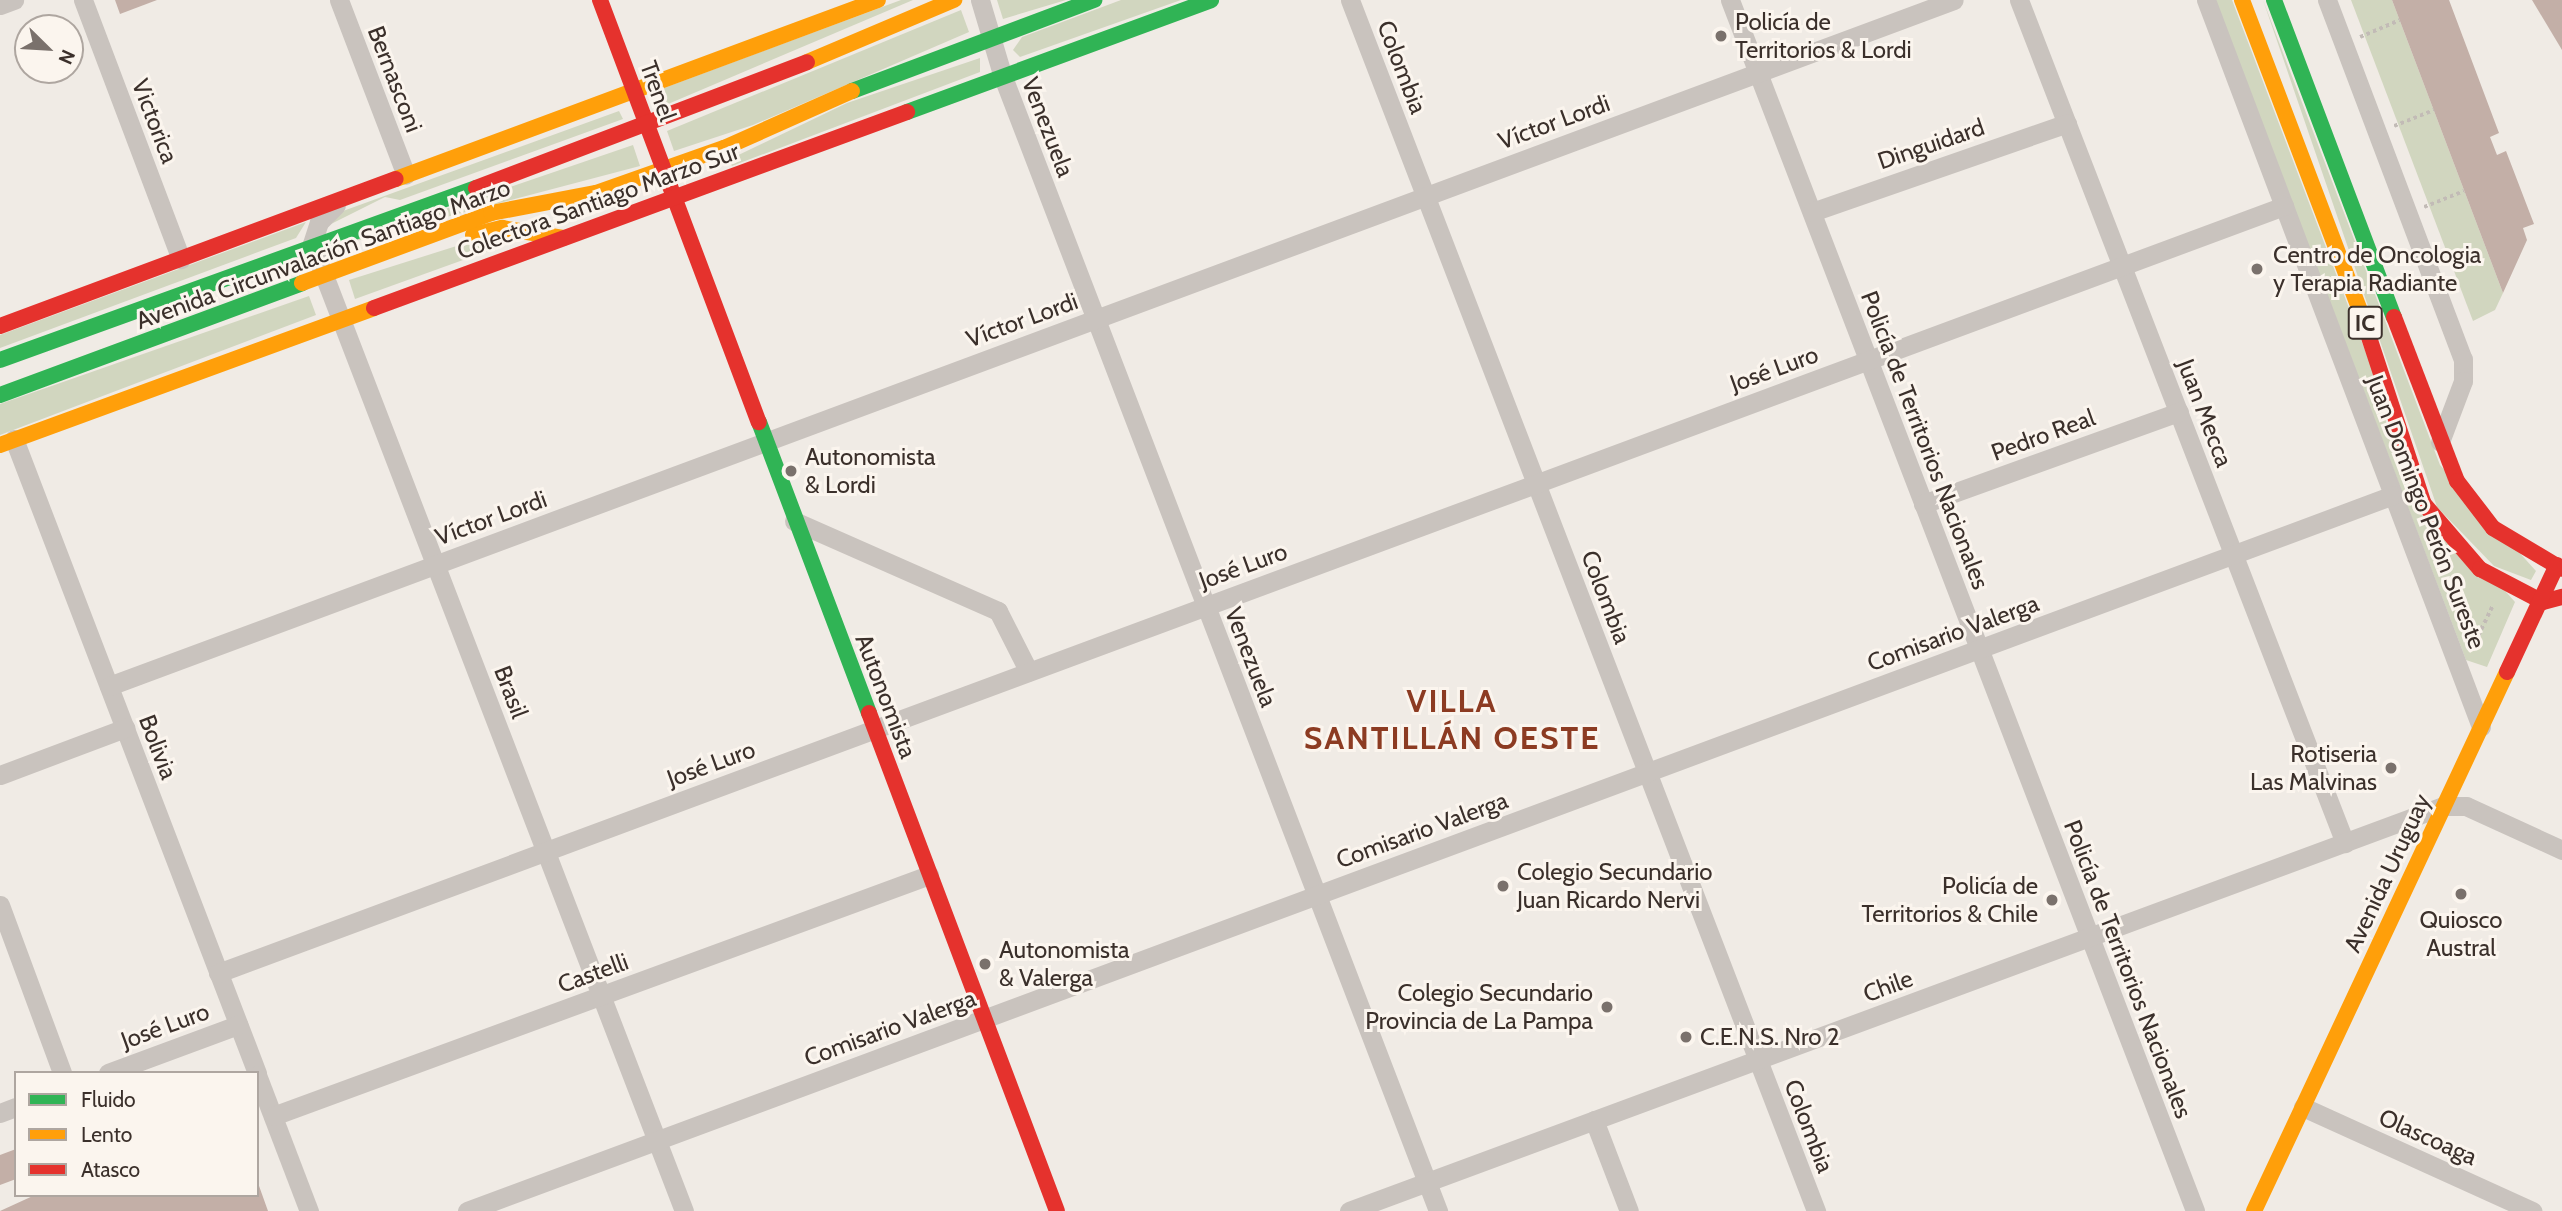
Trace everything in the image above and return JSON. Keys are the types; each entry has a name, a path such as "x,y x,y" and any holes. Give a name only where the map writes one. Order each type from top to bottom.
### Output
{"main road":[{"name":"Trenel","path":"600,0 672,198"},
{"path":"0,326 878,0"},
{"name":"Avenida Circunvalación Santiago Marzo","path":"0,360 312,244 647,127 954,0"},
{"name":"Avenida Circunvalación Santiago Marzo","path":"0,395 501,210 589,195 662,170 991,38 1094,0"},
{"name":"Colectora Santiago Marzo Sur","path":"7,442 1211,0"},
{"name":"IC","path":"2242,0 2377,357 2419,496 2473,563 2540,601"},
{"name":"IC","path":"2274,0 2440,442 2481,516 2560,563"},
{"name":"Autonomista","path":"672,198 1057,1211"},
{"path":"354,264 400,260 493,229 564,238"},
{"name":"Avenida Uruguay","path":"2254,1211 2560,563"},
{"path":"2540,601 2560,603"},
{"name":"Avenida Uruguay","path":"2456,827 2470,797"},
{"path":"2318,1121 2331,1094"}],"street":[{"path":"0,5 14,0"},
{"name":"Victorica","path":"83,0 181,258"},
{"name":"Bernasconi","path":"339,0 406,175"},
{"name":"Venezuela","path":"980,0 1003,77 1438,1211"},
{"name":"Colombia","path":"1350,0 1816,1211"},
{"name":"Policía de Territorios Nacionales","path":"1730,0 2194,1211"},
{"name":"Víctor Lordi","path":"109,686 1954,0"},
{"name":"Juan Mecca","path":"2019,0 2345,843"},
{"name":"Juan Domingo Perón Sureste","path":"2206,0 2481,727"},
{"path":"2327,0 2463,359 2463,382 2440,442"},
{"name":"Dinguidard","path":"1812,212 2067,123"},
{"path":"312,244 319,222 342,199"},
{"name":"José Luro","path":"218,973 2284,206"},
{"name":"Brasil","path":"312,244 684,1211"},
{"name":"Pedro Real","path":"1923,504 2179,412"},
{"name":"Bolivia","path":"7,442 109,686 256,1071"},
{"name":"Comisario Valerga","path":"467,1211 2393,495"},
{"path":"794,521 998,611 1029,672"},
{"path":"0,775 125,728"},
{"path":"2443,806 2470,797 2562,850"},
{"name":"Chile","path":"1349,1211 2443,806"},
{"name":"Castelli","path":"273,1116 929,875"},
{"path":"0,905 61,1071"},
{"name":"José Luro","path":"113,1071 238,1025"},
{"name":"Bolivia","path":"259,1079 309,1211"},
{"name":"Olascoaga","path":"2302,1107 2318,1121 2532,1211"},
{"path":"1594,1120 1629,1211"}],"path":[{"path":"2359,37 2400,20"},
{"path":"2393,127 2434,110"},
{"path":"2424,207 2464,191"},
{"path":"2466,660 2500,592"}],"green space":[{"path":"901,0 913,0 661,107 657,102 664,88"},
{"path":"997,0 1066,0 1003,19"},
{"path":"1121,0 1181,0 1020,57 1013,50 1022,37"},
{"path":"2215,0 2232,0 2371,366 2400,473 2515,602 2487,667 2466,660"},
{"path":"2263,0 2440,465 2536,571 2531,580 2494,566 2437,507"},
{"path":"2351,0 2392,0 2503,293 2495,310 2473,321"},
{"path":"961,10 969,32 753,125 674,151 667,131"},
{"path":"980,58 980,72 732,166 728,160 847,103"},
{"path":"619,111 623,119 400,200 385,197 331,224 343,211"},
{"path":"633,145 640,166 340,245"},
{"path":"306,222 296,238 0,348 0,335"},
{"path":"485,237 524,238 355,299 349,280"},
{"path":"309,296 316,315 0,435 0,404"}],"building":[{"path":"115,0 157,0 120,14"},
{"path":"2392,0 2449,0 2499,133 2490,137 2497,155 2506,151 2534,224 2523,228 2527,240 2503,293"},
{"path":"2532,0 2562,0 2562,50"},
{"path":"14,1150 14,1180 0,1185 0,1155"},
{"path":"259,1186 268,1211 0,1211 31,1197 259,1197"}],"traffic: fast":[{"path":"852,91 1094,0"},
{"path":"907,112 1211,0"},
{"path":"2274,0 2394,317"},
{"path":"0,360 476,188"},
{"path":"0,395 302,283"},
{"path":"759,422 869,713"}],"traffic: slow":[{"path":"396,179 878,0"},
{"path":"807,62 954,0"},
{"path":"2242,0 2364,322"},
{"path":"302,283 491,213 596,193 724,148 852,91"},
{"path":"473,235 502,228 563,238"},
{"path":"0,445 374,308"},
{"path":"2254,1211 2507,672"}],"traffic: jam":[{"path":"600,0 759,422"},
{"path":"476,188 807,62"},
{"path":"374,308 907,112"},
{"path":"0,326 396,179"},
{"path":"2394,317 2457,481 2493,528 2562,569"},
{"path":"2364,322 2424,504 2480,569 2543,602 2562,597"},
{"path":"2507,672 2557,565"},
{"path":"869,713 1057,1211"}],"place":[{"name":"Policía de Territorios & Lordi","path":"1721,36"},
{"name":"Centro de Oncologia y Terapia Radiante","path":"2257,269"},
{"name":"Autonomista & Lordi","path":"791,471"},
{"name":"Rotiseria Las Malvinas","path":"2391,768"},
{"name":"Colegio Secundario Juan Ricardo Nervi","path":"1503,886"},
{"name":"Quiosco Austral","path":"2461,894"},
{"name":"Policía de Territorios & Chile","path":"2052,900"},
{"name":"Autonomista & Valerga","path":"985,964"},
{"name":"Colegio Secundario Provincia de La Pampa","path":"1607,1007"},
{"name":"C.E.N.S. Nro 2","path":"1686,1037"}],"district":[{"name":"VILLA SANTILLÁN OESTE","path":"1452,720"}]}
